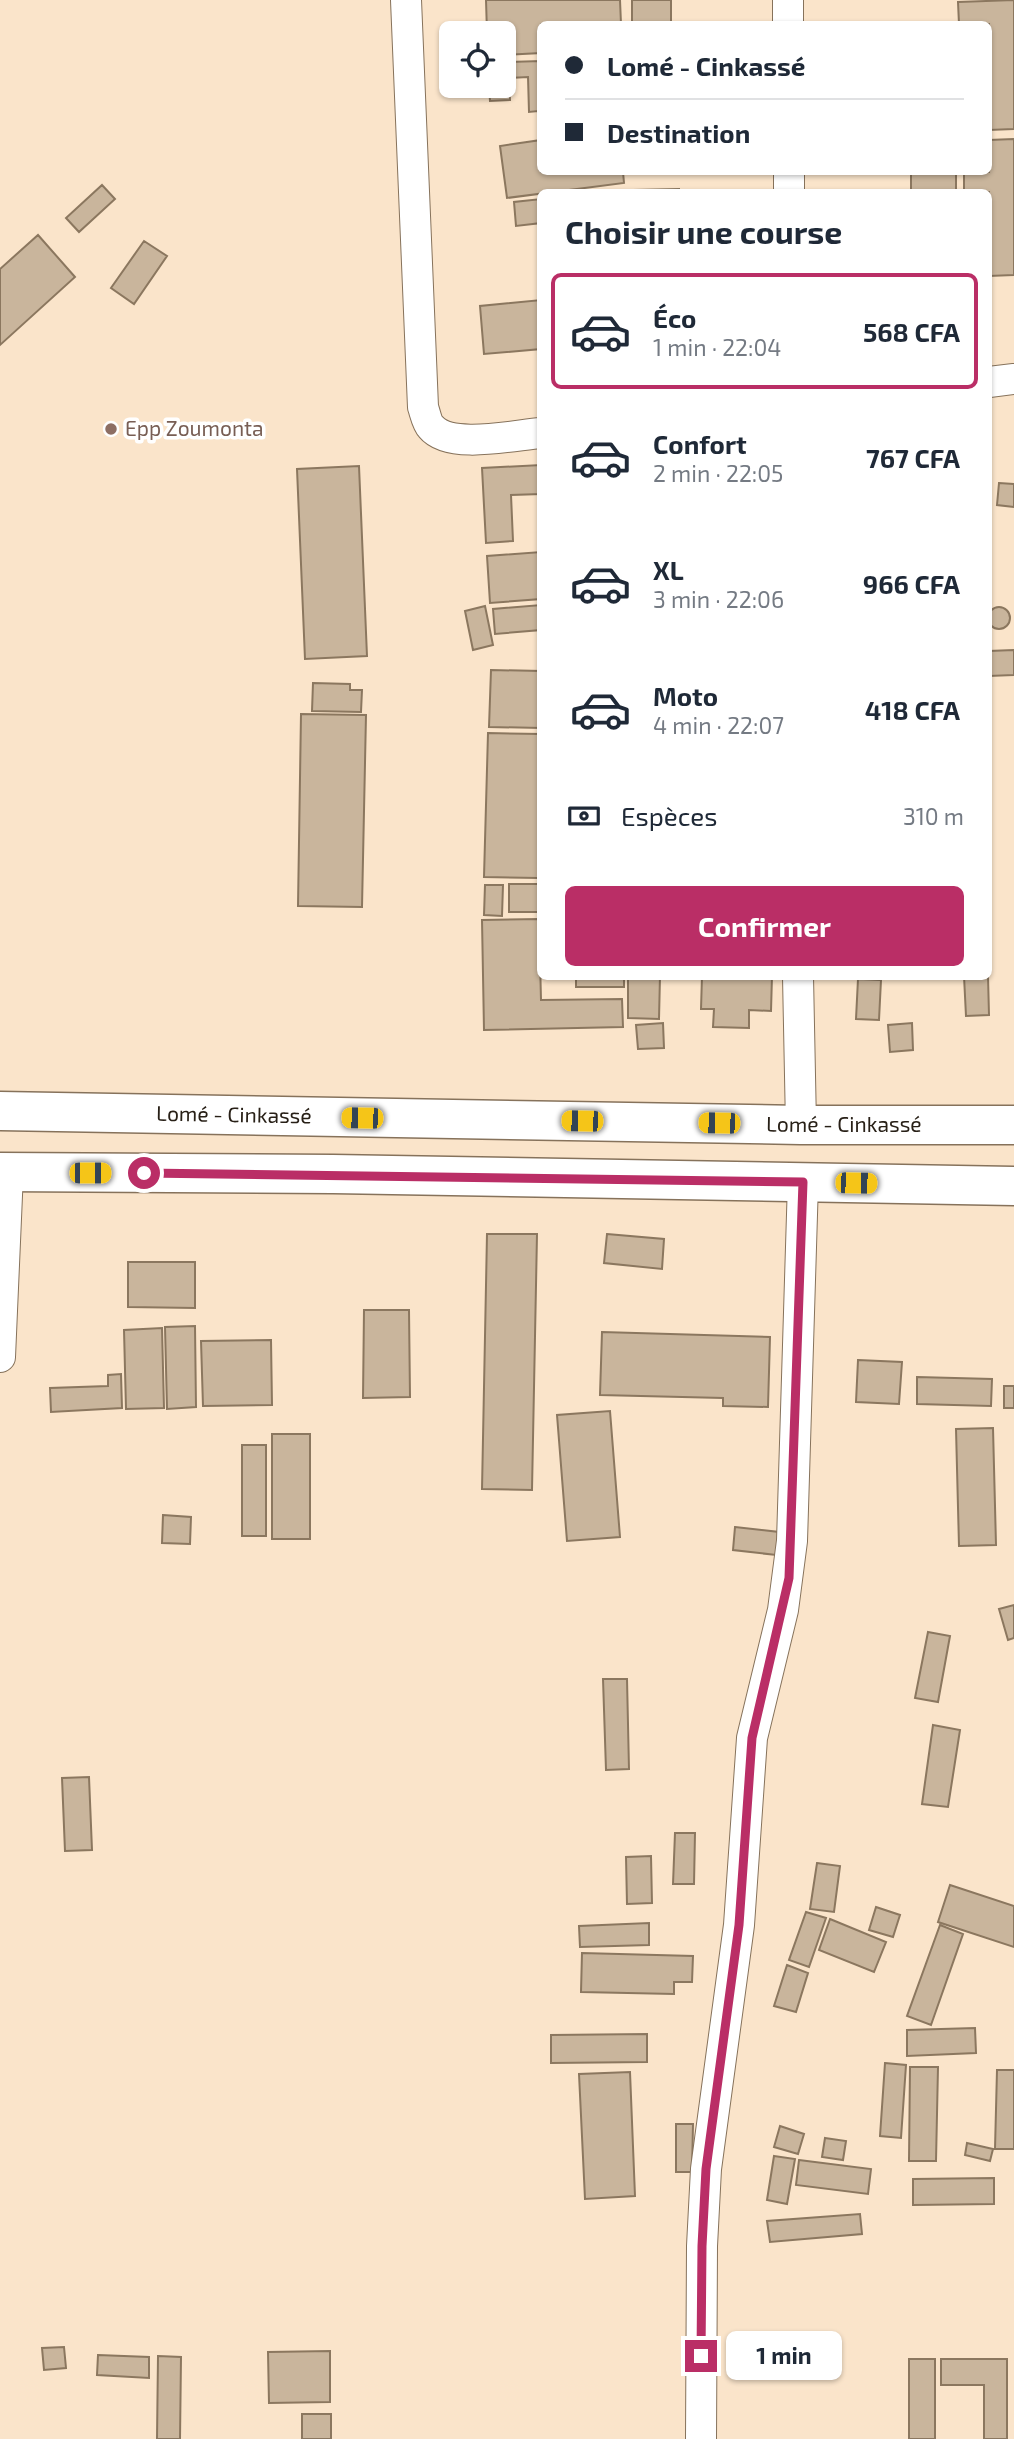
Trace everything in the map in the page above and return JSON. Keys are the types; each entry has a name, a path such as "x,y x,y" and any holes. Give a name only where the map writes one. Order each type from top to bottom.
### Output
{"highway":[{"name":"Lomé - Cinkassé","path":"0,1111 801,1125 1014,1125"},
{"path":"333,1174 335,1117"},
{"path":"4,1172 333,1174 1014,1186"}],"street":[{"path":"406,0 423,407 432,428 449,438 466,440 537,433"},
{"path":"788,0 788,21"},
{"path":"992,382 1014,379"},
{"path":"799,980 801,1125"},
{"path":"0,1357 4,1172"},
{"path":"701,2439 702,2246 706,2169 741,1913 752,1738 783,1610 791,1554 803,1182"}],"building":[{"path":"486,0 620,0 621,21 537,21 537,53 516,54 516,21 487,21"},
{"path":"632,0 671,0 671,21 632,21"},
{"path":"1014,0 1014,129 992,130 992,21 959,21 958,2"},
{"path":"537,61 537,111 529,112 528,77 516,78 516,62"},
{"path":"490,98 510,98 510,100 490,101"},
{"path":"1014,139 1014,275 992,276 992,189 964,189 964,175 992,175 992,140"},
{"path":"537,141 537,175 623,175 624,183 577,189 537,189 537,194 507,198 500,146"},
{"path":"911,175 956,175 956,189 911,189"},
{"path":"102,185 115,199 79,232 66,218"},
{"path":"537,199 537,223 516,226 514,202"},
{"path":"38,235 75,277 0,345 0,269"},
{"path":"144,241 167,256 134,304 111,288"},
{"path":"537,300 537,349 484,354 480,306"},
{"path":"537,465 537,494 511,495 513,541 486,543 482,468"},
{"path":"359,466 367,656 305,659 297,469"},
{"path":"999,483 1014,484 1014,507 997,505"},
{"path":"537,552 537,599 490,603 487,556"},
{"path":"537,605 537,630 495,634 493,609"},
{"path":"485,606 493,645 473,650 465,611"},
{"path":"1003,608 1009,614 1007,626 999,629 992,626 992,610"},
{"path":"1014,650 1014,675 992,676 992,651"},
{"path":"491,670 537,671 537,728 489,727"},
{"path":"313,683 350,684 350,690 362,690 361,712 312,711"},
{"path":"301,714 366,715 362,907 298,906"},
{"path":"488,733 537,734 537,878 484,877"},
{"path":"509,884 537,884 537,912 509,912"},
{"path":"485,885 503,885 502,916 484,915"},
{"path":"537,919 537,980 541,980 541,1000 622,999 623,1027 484,1030 482,920"},
{"path":"576,980 624,980 624,987 576,987"},
{"path":"628,980 660,980 659,1019 628,1018"},
{"path":"702,980 772,980 771,1011 749,1010 749,1028 713,1027 714,1009 701,1009"},
{"path":"858,980 881,980 879,1020 856,1019"},
{"path":"964,980 988,980 989,1015 966,1016"},
{"path":"663,1023 664,1048 638,1049 636,1025"},
{"path":"912,1023 913,1050 890,1052 888,1025"},
{"path":"487,1234 537,1234 532,1490 482,1489"},
{"path":"607,1234 664,1239 662,1269 604,1263"},
{"path":"128,1262 195,1262 195,1308 128,1307"},
{"path":"364,1310 409,1310 410,1397 363,1398"},
{"path":"195,1326 196,1407 167,1409 165,1327"},
{"path":"162,1328 164,1408 126,1409 124,1330"},
{"path":"602,1332 770,1337 768,1407 723,1406 723,1398 600,1395"},
{"path":"271,1340 272,1405 203,1406 201,1341"},
{"path":"858,1360 902,1362 899,1404 856,1402"},
{"path":"121,1374 122,1408 51,1412 50,1388 108,1386 108,1375"},
{"path":"917,1377 992,1379 991,1406 917,1404"},
{"path":"1004,1386 1014,1386 1014,1408 1004,1408"},
{"path":"610,1411 620,1537 567,1541 557,1415"},
{"path":"993,1428 996,1545 959,1546 956,1429"},
{"path":"272,1434 310,1434 310,1539 272,1539"},
{"path":"242,1445 266,1445 266,1536 242,1536"},
{"path":"163,1515 191,1517 190,1544 162,1543"},
{"path":"735,1527 779,1532 776,1555 733,1550"},
{"path":"1014,1605 1014,1638 1008,1640 999,1609"},
{"path":"928,1632 950,1636 938,1702 915,1698"},
{"path":"603,1679 627,1679 629,1769 606,1770"},
{"path":"933,1725 960,1730 948,1807 922,1804"},
{"path":"89,1777 92,1850 65,1851 62,1778"},
{"path":"675,1833 695,1833 694,1884 673,1884"},
{"path":"651,1856 652,1903 627,1904 626,1857"},
{"path":"817,1863 840,1866 834,1912 810,1909"},
{"path":"950,1885 1014,1906 1014,1947 938,1922"},
{"path":"876,1907 900,1915 893,1937 869,1930"},
{"path":"806,1912 826,1918 809,1967 789,1960"},
{"path":"830,1919 886,1942 874,1972 819,1950"},
{"path":"649,1923 649,1945 580,1947 579,1926"},
{"path":"940,1925 963,1934 931,2025 907,2016"},
{"path":"582,1953 693,1956 692,1982 674,1982 674,1994 581,1992"},
{"path":"787,1965 808,1973 796,2012 774,2006"},
{"path":"975,2028 976,2053 907,2056 907,2030"},
{"path":"647,2034 647,2062 551,2063 551,2035"},
{"path":"885,2063 906,2065 901,2138 880,2136"},
{"path":"910,2067 938,2067 936,2161 909,2161"},
{"path":"997,2070 1014,2070 1014,2149 995,2149"},
{"path":"630,2072 635,2196 585,2199 579,2074"},
{"path":"676,2124 693,2124 692,2172 676,2172"},
{"path":"780,2126 804,2134 798,2154 774,2147"},
{"path":"825,2138 846,2141 843,2160 822,2157"},
{"path":"967,2143 993,2149 990,2161 965,2155"},
{"path":"774,2156 795,2159 787,2204 767,2200"},
{"path":"799,2160 871,2169 868,2194 796,2185"},
{"path":"994,2178 994,2204 913,2205 913,2179"},
{"path":"860,2214 862,2234 770,2242 767,2221"},
{"path":"64,2347 66,2368 44,2370 42,2348"},
{"path":"330,2351 330,2402 269,2403 268,2352"},
{"path":"98,2355 149,2357 149,2378 97,2375"},
{"path":"158,2356 181,2357 180,2439 157,2439"},
{"path":"909,2359 935,2359 935,2439 909,2439"},
{"path":"941,2359 1007,2359 1007,2439 984,2439 984,2385 941,2385"},
{"path":"302,2414 331,2414 331,2439 302,2439"}],"place":[{"name":"Epp Zoumonta","path":"111,429"}],"route":[{"path":"144,1173 803,1182 789,1578 752,1738 739,1925 706,2169 701,2356"}]}
